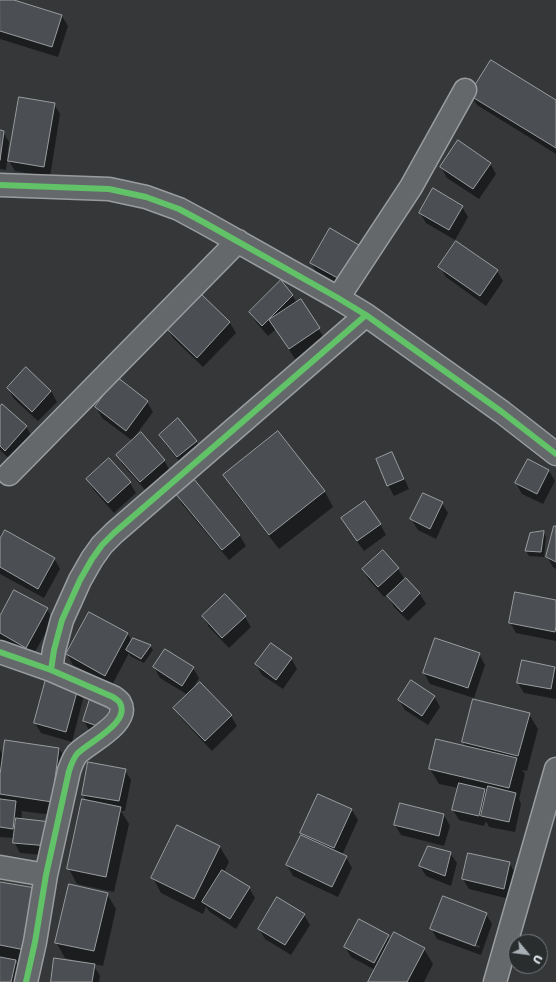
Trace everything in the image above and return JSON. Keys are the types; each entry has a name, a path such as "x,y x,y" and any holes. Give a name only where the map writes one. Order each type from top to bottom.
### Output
{"street":[{"path":"338,298 411,187 465,90"},
{"path":"0,185 109,189 146,197 179,209 238,241 366,315 502,412 556,454"},
{"path":"9,474 238,241"},
{"path":"51,670 54,650 62,620 80,580 102,545 126,522 366,315"},
{"path":"0,652 51,670 114,697 120,702 121,707 121,715 118,721 76,755 69,771 46,875 35,942 26,982"},
{"path":"495,982 556,769"},
{"path":"0,867 46,875"}],"building":[{"path":"0,0 14,0 62,15 52,47 0,31"},
{"path":"491,60 556,100 556,148 469,95"},
{"path":"19,97 55,103 44,167 8,161"},
{"path":"0,130 4,131 0,160"},
{"path":"458,140 491,163 473,189 440,167"},
{"path":"433,188 463,206 449,230 419,213"},
{"path":"330,228 364,248 345,282 310,263"},
{"path":"456,241 498,270 480,296 438,267"},
{"path":"281,280 293,295 262,326 249,312"},
{"path":"199,292 230,322 197,358 165,327"},
{"path":"301,299 320,328 289,349 269,320"},
{"path":"26,367 51,391 32,412 7,388"},
{"path":"117,377 148,401 126,431 95,407"},
{"path":"2,404 27,426 5,451 0,446 0,407"},
{"path":"178,418 197,441 177,457 159,435"},
{"path":"278,431 325,491 269,535 223,475"},
{"path":"141,432 165,460 140,482 116,455"},
{"path":"392,452 404,479 387,486 376,459"},
{"path":"109,458 131,482 108,503 86,479"},
{"path":"528,459 549,470 537,494 515,483"},
{"path":"193,478 240,535 222,550 175,493"},
{"path":"423,493 443,502 430,529 410,519"},
{"path":"365,501 381,524 357,541 341,518"},
{"path":"554,526 556,526 556,562 546,557"},
{"path":"5,530 55,558 38,589 0,567 0,539"},
{"path":"544,531 541,552 525,551 530,533"},
{"path":"383,550 399,568 378,587 362,569"},
{"path":"406,578 420,593 402,612 387,596"},
{"path":"14,590 48,608 26,648 0,633 0,616"},
{"path":"515,592 556,600 555,632 509,623"},
{"path":"225,594 246,616 222,638 202,616"},
{"path":"89,612 128,633 105,676 66,654"},
{"path":"133,638 151,645 141,659 126,650"},
{"path":"435,638 480,653 468,688 423,673"},
{"path":"271,643 292,658 276,680 255,664"},
{"path":"165,649 194,667 182,686 153,667"},
{"path":"522,660 555,667 551,689 517,683"},
{"path":"46,679 78,688 66,732 34,723"},
{"path":"411,680 435,696 422,716 398,700"},
{"path":"200,682 232,715 205,741 173,708"},
{"path":"90,699 113,707 106,729 83,721"},
{"path":"473,699 530,713 518,756 462,742"},
{"path":"436,739 517,758 509,788 429,769"},
{"path":"5,740 59,748 52,802 0,794 0,775"},
{"path":"88,762 126,769 119,801 82,795"},
{"path":"459,783 485,789 479,816 452,810"},
{"path":"488,786 516,793 509,822 481,816"},
{"path":"318,794 352,809 334,848 300,833"},
{"path":"0,799 16,801 13,829 0,827"},
{"path":"82,799 121,807 106,877 67,869"},
{"path":"400,803 444,814 439,836 394,825"},
{"path":"16,818 51,822 49,846 13,843"},
{"path":"177,825 220,846 194,899 151,878"},
{"path":"301,835 347,856 332,887 286,865"},
{"path":"428,846 451,852 445,876 419,866"},
{"path":"468,853 510,862 504,889 462,879"},
{"path":"222,870 250,887 230,919 202,902"},
{"path":"0,882 36,888 25,950 0,945"},
{"path":"69,884 108,893 94,951 55,943"},
{"path":"443,896 487,913 475,946 430,929"},
{"path":"277,897 305,914 285,945 258,929"},
{"path":"359,919 389,935 374,963 344,947"},
{"path":"394,932 425,948 407,982 368,982"},
{"path":"0,957 16,960 11,982 0,982"},
{"path":"54,958 95,964 92,982 51,982"}],"cycle path":[{"path":"0,185 109,189 146,197 179,209 366,315 502,412 556,454"},
{"path":"51,670 54,650 62,620 80,580 102,545 366,315"},
{"path":"0,652 51,670 113,697 120,702 122,710 114,725 77,754 69,771 46,875 35,942 26,982"}]}
